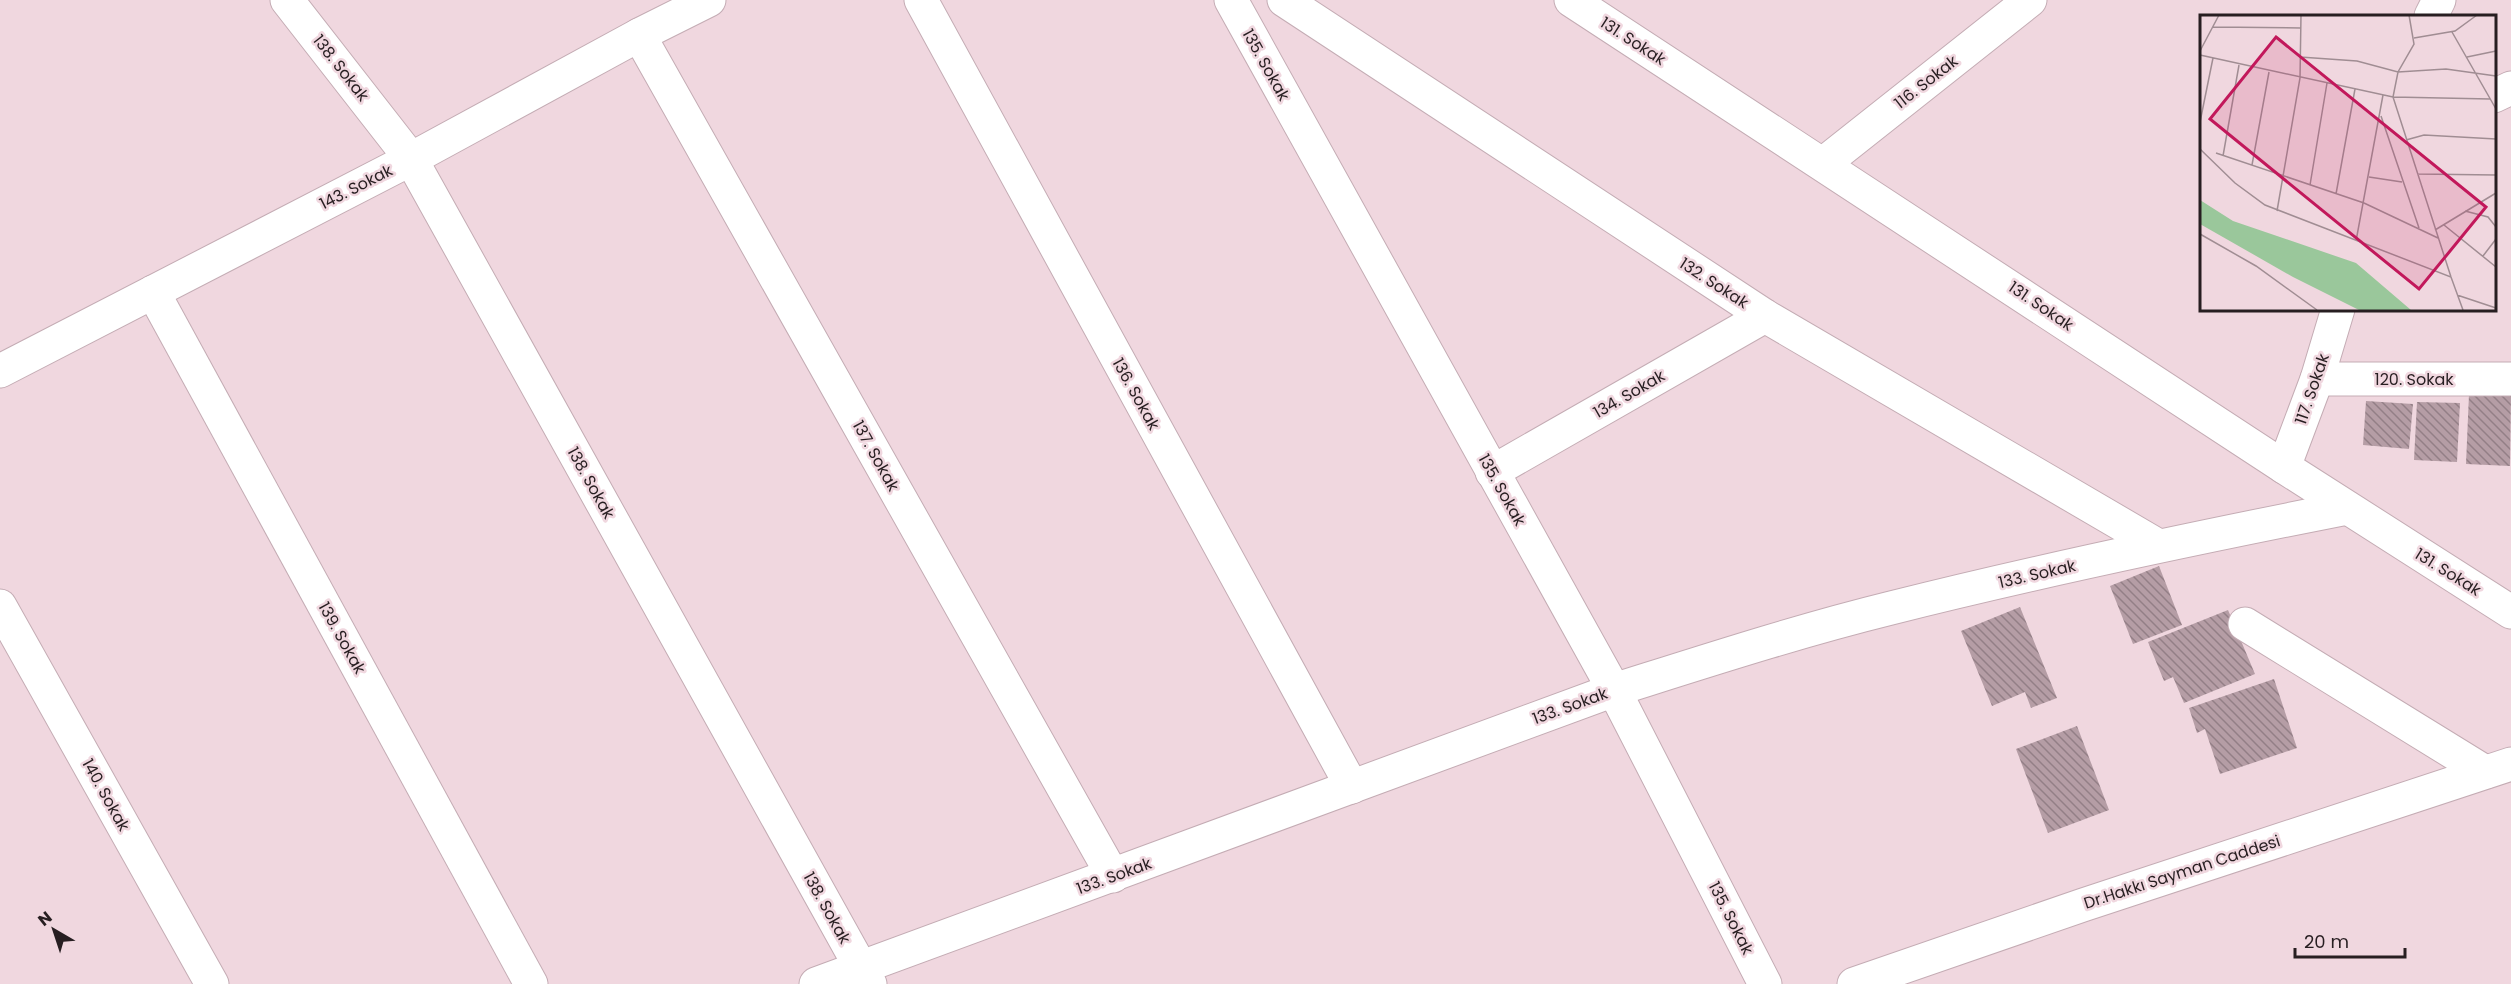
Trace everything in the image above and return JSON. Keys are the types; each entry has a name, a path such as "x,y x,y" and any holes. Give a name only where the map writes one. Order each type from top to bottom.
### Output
{"street":[{"name":"143. Sokak","path":"0,371 411,159 639,35 709,0"},
{"name":"136. Sokak","path":"921,0 1352,787"},
{"name":"135. Sokak","path":"1231,0 1614,690 1765,984"},
{"name":"132. Sokak","path":"1284,0 1765,316 2157,546"},
{"name":"131. Sokak","path":"1570,0 2347,508 2511,612"},
{"name":"116. Sokak","path":"1823,164 2030,0"},
{"path":"2432,15 2439,0"},
{"name":"138. Sokak","path":"295,2 411,159 865,976"},
{"name":"137. Sokak","path":"639,35 1113,876"},
{"path":"2496,95 2511,88"},
{"name":"139. Sokak","path":"153,292 531,984"},
{"name":"117. Sokak","path":"2284,467 2317,379 2338,310"},
{"name":"134. Sokak","path":"1492,472 1765,316"},
{"name":"120. Sokak","path":"2317,379 2511,380"},
{"name":"133. Sokak","path":"816,984 865,976 1113,876 1614,690 1891,608 2157,546 2347,508"},
{"name":"140. Sokak","path":"0,606 212,984"},
{"path":"2245,624 2498,768"},
{"name":"Dr.Hakkı Sayman Caddesi","path":"1854,984 2083,905 2498,768"}],"building":[{"path":"2469,394 2511,396 2510,466 2466,464"},
{"path":"2366,401 2413,404 2409,449 2363,445"},
{"path":"2417,402 2460,403 2457,462 2414,460"},
{"path":"2159,566 2182,625 2133,644 2110,586"},
{"path":"2020,607 2057,698 2031,708 2025,692 1992,706 1961,631"},
{"path":"2228,610 2255,674 2184,703 2173,677 2164,681 2148,642"},
{"path":"2274,679 2297,748 2220,774 2205,729 2197,733 2189,708"},
{"path":"2077,726 2109,810 2048,833 2016,749"}]}
